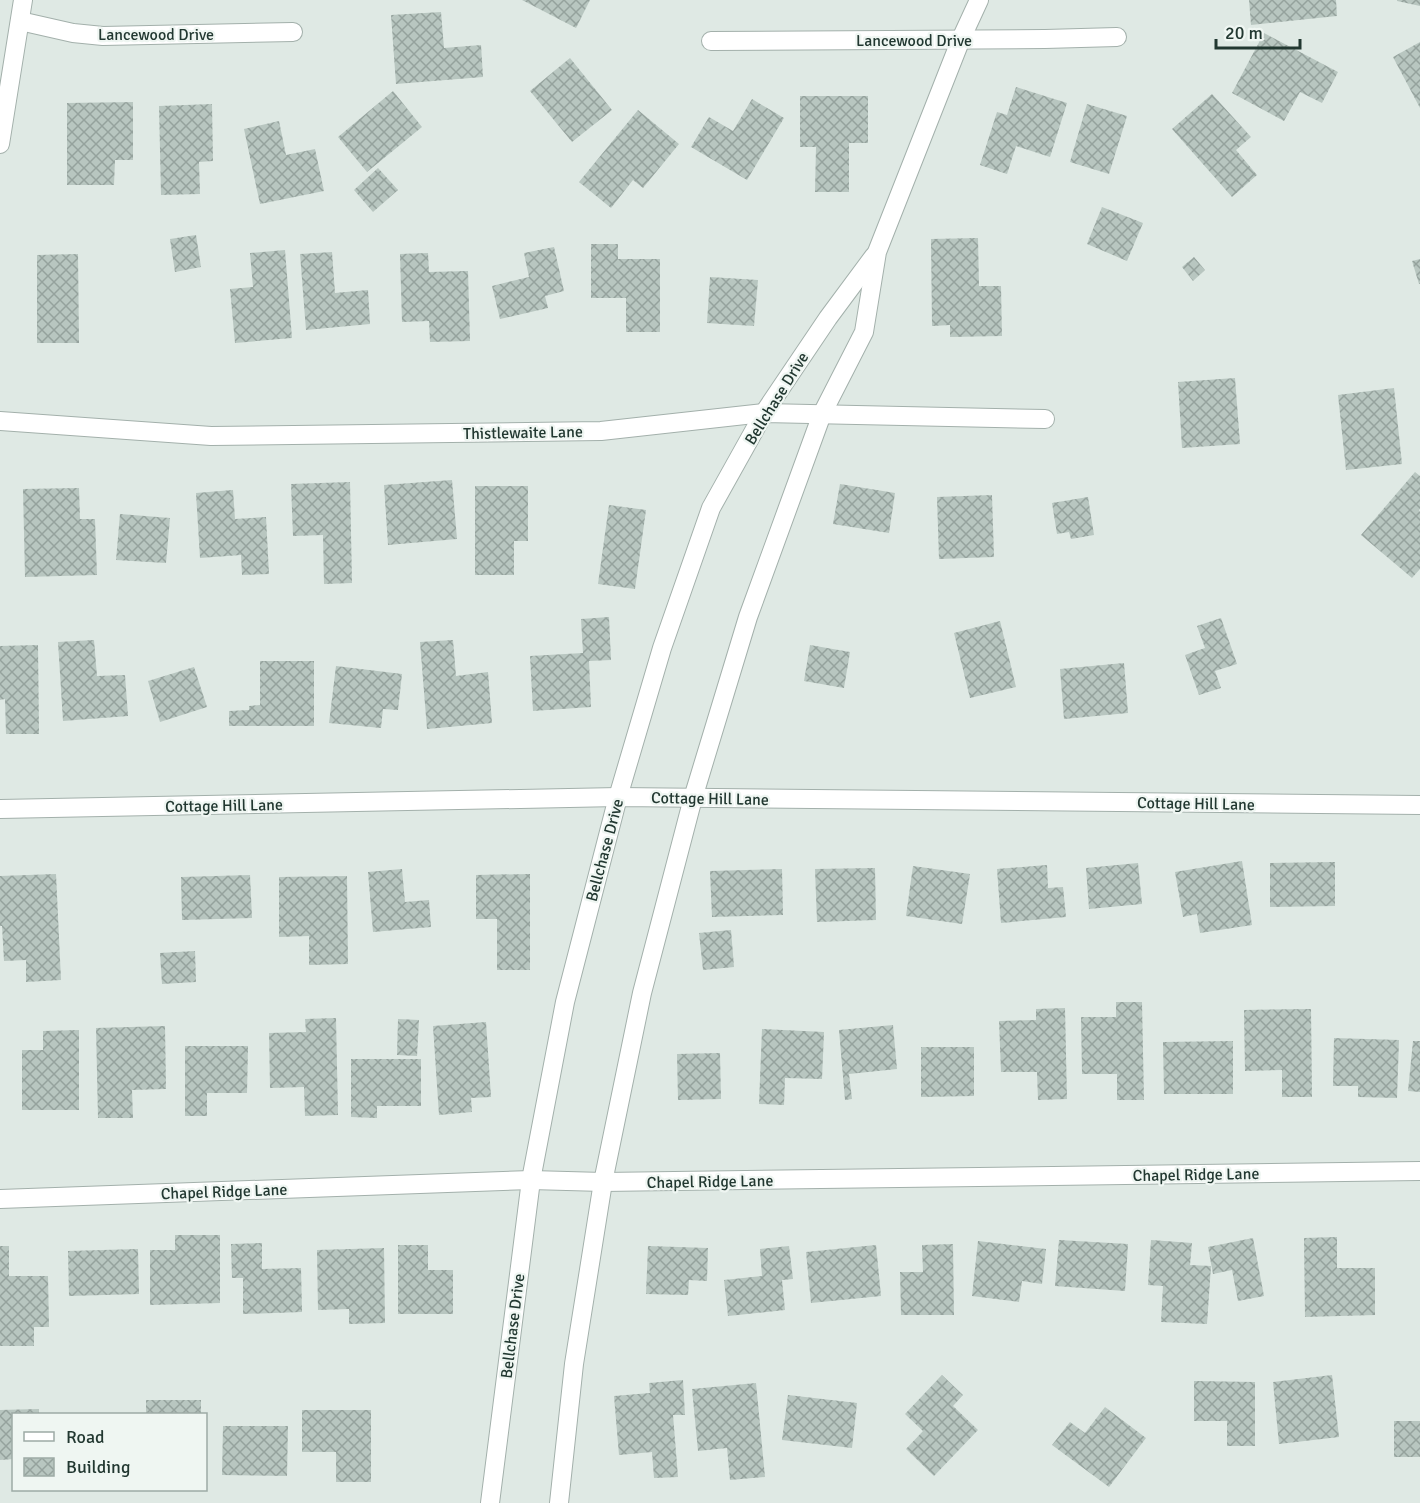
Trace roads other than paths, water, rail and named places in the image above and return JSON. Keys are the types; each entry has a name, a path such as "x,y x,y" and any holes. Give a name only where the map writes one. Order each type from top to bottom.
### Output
{"street":[{"path":"0,144 23,0"},
{"name":"Bellchase Drive","path":"559,1503 573,1364 603,1182 642,993 693,798 748,617 822,414 864,332 877,252 961,39 979,0"},
{"name":"Lancewood Drive","path":"20,21 73,33 103,36 293,32"},
{"name":"Lancewood Drive","path":"711,41 1117,37"},
{"name":"Bellchase Drive","path":"490,1503 531,1180 565,1002 618,797 662,648 711,508 764,413 828,318 877,252"},
{"name":"Thistlewaite Lane","path":"0,421 211,436 601,431 764,413 1045,419"},
{"name":"Cottage Hill Lane","path":"0,809 618,797 1420,805"},
{"name":"Chapel Ridge Lane","path":"0,1199 531,1180 603,1182 1420,1171"}]}
